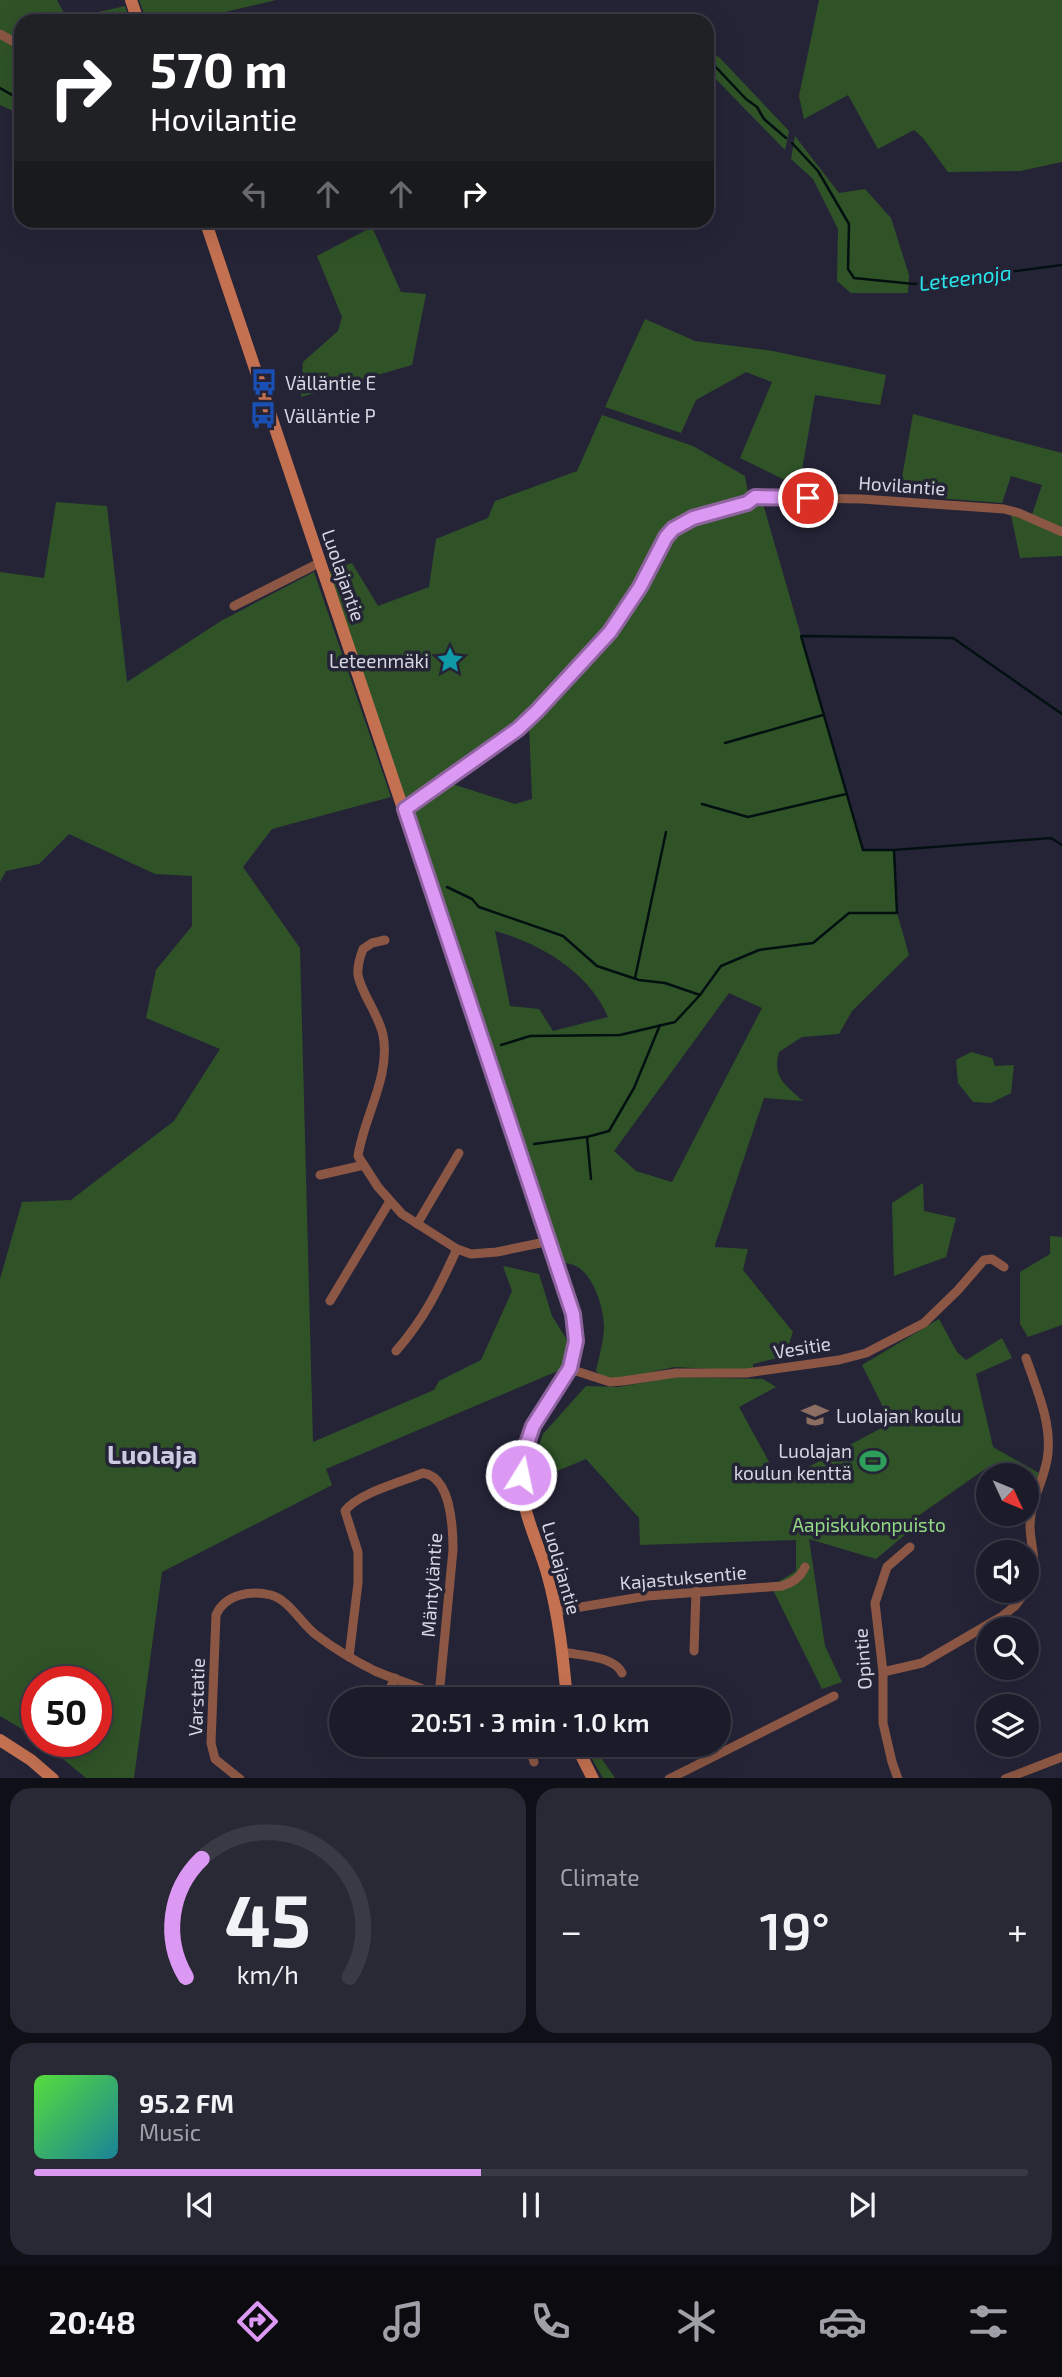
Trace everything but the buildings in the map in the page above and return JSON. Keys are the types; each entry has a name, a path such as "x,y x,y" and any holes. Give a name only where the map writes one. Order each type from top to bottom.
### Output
{"main road":[{"name":"Luolajantie","path":"208,228 573,1314 576,1341 570,1368 533,1426 522,1458 521,1475 521,1493 557,1611 567,1687"},
{"path":"0,1740 31,1760 52,1778"},
{"path":"582,1757 592,1778"}],"street":[{"name":"Hovilantie","path":"405,809 531,717 610,632 640,587 666,537 681,523 747,503 755,497 862,499 1004,509 1062,532"},
{"path":"234,606 319,563"},
{"path":"385,940 372,943 363,949 360,959 358,976 378,1018 385,1057 358,1156 402,1214 457,1250 471,1254 497,1252 550,1241"},
{"path":"417,1224 459,1153"},
{"path":"320,1175 364,1165"},
{"path":"330,1301 390,1200"},
{"path":"396,1350 432,1305 457,1250"},
{"name":"Vesitie","path":"570,1368 610,1381 676,1373 746,1373 839,1360 877,1348 924,1323 984,1260 992,1259 1004,1267"},
{"path":"1026,1358 1045,1415 1048,1453 1031,1508 1031,1540"},
{"name":"Mäntyläntie","path":"349,1657 358,1552 345,1511 360,1498 423,1473 431,1474 438,1480 448,1503 453,1528 443,1687"},
{"name":"Opintie","path":"898,1778 883,1723 883,1672 875,1604 887,1567 910,1547"},
{"name":"Kajastuksentie","path":"557,1611 562,1608 696,1591 782,1586 793,1582 805,1567"},
{"path":"694,1651 696,1591"},
{"name":"Varstatie","path":"239,1778 215,1759 211,1743 216,1615 220,1605 241,1594 262,1593 276,1596 314,1634 349,1657"},
{"path":"883,1672 922,1663 1001,1617 1017,1603"},
{"path":"563,1654 612,1662 622,1673"},
{"path":"349,1657 416,1687"},
{"path":"391,1687 395,1678"},
{"path":"671,1778 834,1696"},
{"path":"1007,1778 1062,1756"},
{"path":"533,1757 534,1762"}],"green space":[{"path":"0,0 57,0 64,14 14,14 14,111 0,105"},
{"path":"139,0 276,0 217,14 144,14"},
{"path":"819,0 1062,0 1062,162 1020,171 948,172 914,130 878,149 848,95 804,119 799,96"},
{"path":"125,6 128,14 89,14"},
{"path":"714,54 789,131 785,150 714,77"},
{"path":"795,136 839,193 865,189 891,218 909,275 908,293 851,293 837,281 838,229 813,179 791,159"},
{"path":"372,228 401,292 426,294 412,365 301,397 303,362 338,331 342,317 317,256"},
{"path":"645,319 695,341 773,351 886,375 880,405 815,395 799,487 740,458 772,382 746,372 696,400 681,433 605,407"},
{"path":"913,414 1062,453 1062,529 1032,515 1042,485 1011,476 1002,503 899,495"},
{"path":"602,415 693,446 745,476 749,498 682,518 671,526 638,586 607,630 515,728 407,802 325,573 352,563 378,606 429,587 436,539 488,518 495,501 577,471"},
{"path":"56,502 107,506 127,682 221,621 314,572 391,797 272,829 243,867 300,948 313,1442 434,1390 439,1381 481,1360 512,1291 503,1266 539,1274 552,1316 569,1343 565,1368 326,1469 332,1485 162,1572 134,1778 86,1778 60,1757 112,1757 112,1666 21,1666 21,1728 0,1716 0,1279 22,1202 71,1200 174,1121 220,1049 146,1018 156,970 192,926 192,876 155,874 69,834 39,864 6,871 0,882 0,572 44,578"},
{"path":"763,504 863,850 894,850 897,913 909,955 852,1011 839,1034 802,1037 779,1052 779,1075 803,1101 764,1098 715,1245 748,1249 743,1270 793,1332 785,1356 753,1364 753,1371 674,1367 625,1378 603,1378 596,1371 604,1326 598,1295 580,1269 572,1264 562,1263 548,1211 414,815 417,806 449,783 515,804 532,799 529,725 613,635 645,589 669,541 697,522","holes":["495,931 529,943 562,962 589,987 608,1017 553,1031 539,1009 510,1006","729,993 762,1008 672,1182 636,1171 614,1151"]},
{"path":"1011,515 1019,515 1062,535 1062,556 1020,558"},
{"path":"971,1052 992,1058 995,1066 1014,1065 1011,1093 991,1103 973,1102 958,1083 956,1060"},
{"path":"923,1183 924,1211 956,1218 946,1257 894,1276 892,1203"},
{"path":"1050,1236 1062,1237 1062,1325 1028,1337 1020,1324 1020,1272 1050,1254"},
{"name":"Aapiskukonpuisto","path":"939,1319 957,1352 966,1360 1002,1338 1012,1358 976,1374 993,1447 1021,1463 976,1463 976,1475 918,1516 916,1533 906,1534 876,1559 809,1539 825,1646 842,1682 822,1689 773,1590 773,1585 796,1571 796,1540 640,1545 639,1518 586,1459 531,1482 543,1434 586,1386 619,1387 674,1377 763,1379 776,1387 739,1407 780,1482 891,1423 862,1365"},
{"path":"591,1757 605,1757 602,1759 615,1778 603,1778"}],"waterway":[{"name":"Leteenoja","path":"714,65 757,107 764,119 786,138"},
{"name":"Leteenoja","path":"0,88 14,96"},
{"name":"Leteenoja","path":"792,143 818,171 849,224 848,269 854,278 914,284 1062,265"},
{"path":"1062,714 953,638 801,636 863,850 1051,838 1062,845"},
{"path":"725,743 823,715"},
{"path":"702,804 748,817 846,794"},
{"path":"635,978 666,832"},
{"path":"447,887 472,899 479,907 563,936 597,966 700,995 721,966 759,950 813,943 849,913 897,913 894,850"},
{"path":"501,1045 530,1036 620,1035 675,1022 700,995"},
{"path":"591,1179 587,1137 609,1131 634,1088 660,1025"},
{"path":"534,1144 586,1137"}],"place":[{"name":"Välläntie E","path":"264,382"},
{"name":"Välläntie P","path":"263,415"},
{"name":"Leteenmäki","path":"450,660"},
{"name":"Luolajan koulu","path":"815,1415"},
{"name":"Luolajan koulun kenttä","path":"873,1461"}],"district":[{"name":"Luolaja","path":"152,1453"}],"route":[{"path":"521,1475 527,1439 570,1368 576,1341 573,1314 405,809 518,729 537,711 610,632 640,587 666,537 673,529 693,518 747,503 755,497 808,498"}]}
